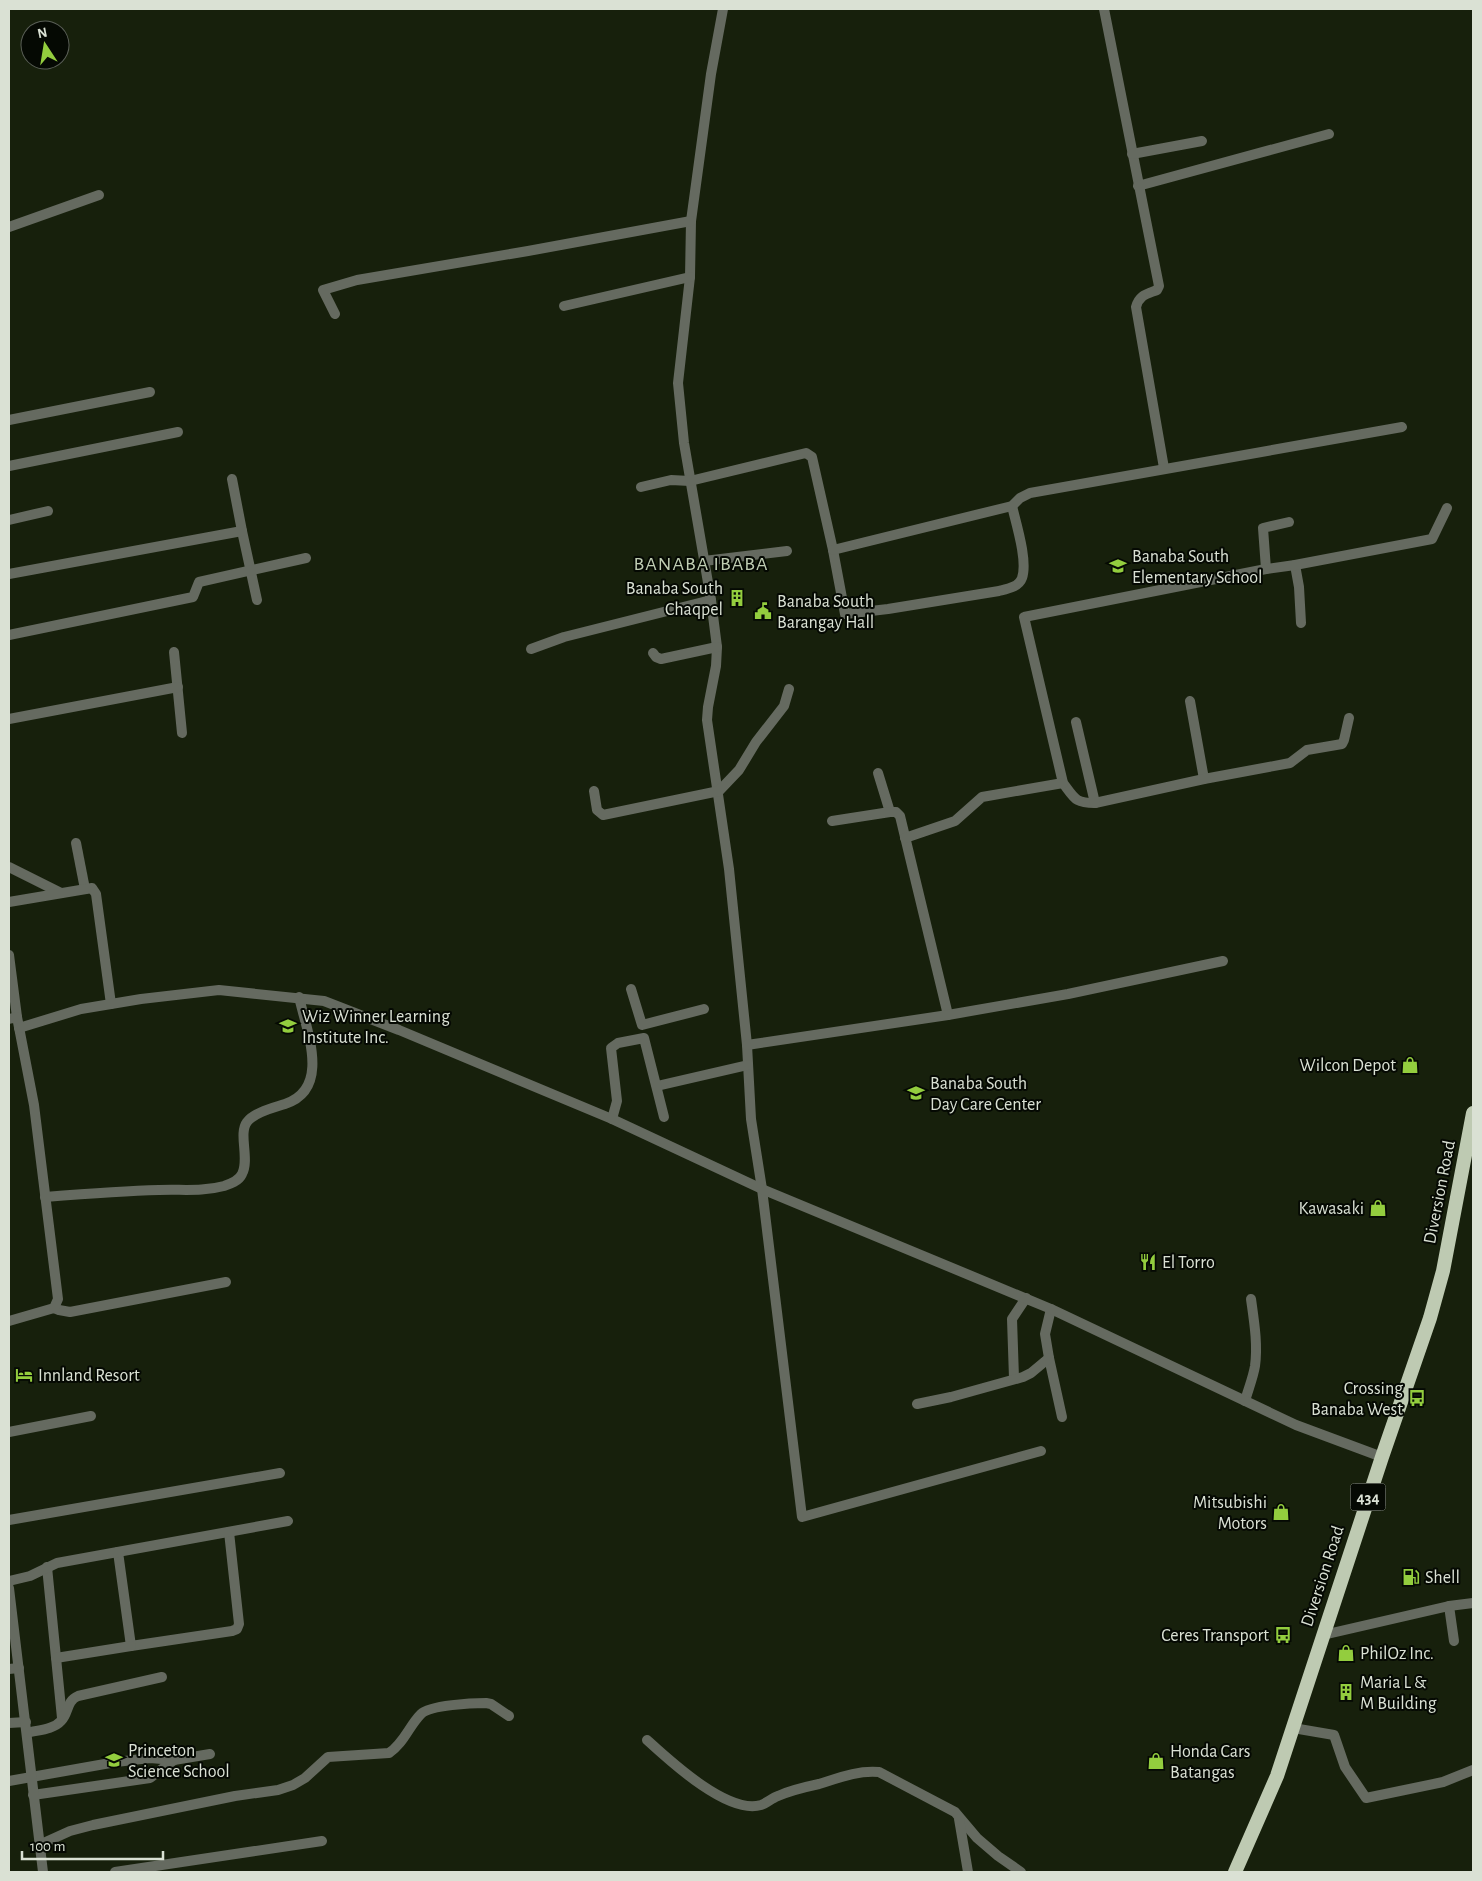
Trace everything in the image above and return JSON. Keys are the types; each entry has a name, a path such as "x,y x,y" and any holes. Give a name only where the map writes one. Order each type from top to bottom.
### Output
{"highway":[{"name":"Diversion Road","path":"1235,1872 1277,1776 1382,1457 1414,1367 1443,1270 1473,1113"}],"street":[{"path":"723,9 711,74 691,221 690,277 678,382 684,443 711,600 717,647 716,666 707,720 719,791 729,869 747,1045 751,1119 762,1189 802,1517 1041,1451"},
{"path":"1104,9 1159,286 1157,290 1142,296 1138,300 1136,307 1164,468"},
{"path":"1138,186 1329,134"},
{"path":"1132,154 1202,140"},
{"path":"9,227 99,195"},
{"path":"335,314 323,290 357,280 691,221"},
{"path":"564,306 690,277"},
{"path":"9,420 150,392"},
{"path":"833,550 1012,506 1020,498 1030,494 1164,468 1402,427"},
{"path":"9,466 178,432"},
{"path":"641,487 671,480 690,481 806,453 810,455 833,550 844,614 888,610 1014,587 1022,579 1021,541 1012,506"},
{"path":"232,479 257,600"},
{"path":"1349,718 1342,744 1311,749 1290,763 1204,779 1095,803 1082,803 1075,799 1063,783 1024,617 1266,568 1295,565 1432,539 1447,508"},
{"path":"9,520 48,512"},
{"path":"1266,568 1263,528 1290,522"},
{"path":"9,574 242,531"},
{"path":"704,561 788,552"},
{"path":"9,635 193,597 199,582 306,558"},
{"path":"1295,565 1299,587 1301,623"},
{"path":"531,649 564,638 711,600"},
{"path":"653,653 661,659 717,647"},
{"path":"174,652 182,733"},
{"path":"9,719 178,687"},
{"path":"594,791 597,810 603,815 719,791 739,770 756,742 784,706 789,690"},
{"path":"1190,701 1204,779"},
{"path":"1076,722 1095,803"},
{"path":"878,773 890,812"},
{"path":"905,838 955,821 982,796 1063,783"},
{"path":"832,821 890,812 896,812 900,816 948,1015"},
{"path":"76,843 85,888"},
{"path":"9,867 61,893"},
{"path":"9,902 92,888 96,894 111,1004"},
{"path":"9,955 13,1018 19,1028 34,1105 58,1299 54,1308"},
{"path":"747,1045 948,1015 1068,994 1223,961"},
{"path":"631,989 642,1025 664,1117"},
{"path":"19,1028 81,1009 219,990 324,1001 392,1027 612,1119 762,1189 1051,1309 1296,1424 1382,1457"},
{"path":"45,1197 159,1190 202,1190 234,1182 242,1175 246,1159 244,1130 247,1122 262,1112 293,1101 310,1084 314,1066 299,997"},
{"path":"642,1025 704,1009"},
{"path":"612,1119 617,1101 611,1048 618,1043 644,1038"},
{"path":"657,1086 748,1065"},
{"path":"9,1321 54,1308 70,1312 226,1282"},
{"path":"1014,1378 1012,1319 1026,1298"},
{"path":"1245,1401 1255,1368 1256,1334 1251,1299"},
{"path":"1051,1309 1045,1334 1048,1358 1062,1417"},
{"path":"917,1404 951,1397 1030,1373 1048,1358"},
{"path":"9,1432 91,1416"},
{"path":"9,1520 280,1472"},
{"path":"9,1581 30,1576 57,1564 288,1522"},
{"path":"56,1658 232,1632 237,1629 239,1624 229,1532"},
{"path":"118,1552 131,1646"},
{"path":"47,1567 62,1720"},
{"path":"9,1588 14,1669 26,1722 30,1778 43,1872"},
{"path":"1323,1635 1473,1602"},
{"path":"1449,1606 1454,1641"},
{"path":"27,1732 55,1726 62,1720 68,1704 73,1698 162,1677"},
{"path":"39,1846 70,1830 93,1824 294,1785 305,1778 328,1757 389,1753 397,1747 421,1714 432,1709 486,1703 492,1704 509,1716"},
{"path":"9,1724 26,1722"},
{"path":"1293,1728 1334,1735 1345,1767 1366,1798 1443,1782 1473,1770"},
{"path":"647,1740 685,1774 723,1799 740,1804 760,1805 780,1795 866,1771 879,1772 955,1812 998,1856 1021,1872"},
{"path":"9,1781 125,1761 150,1758 174,1760 210,1754"},
{"path":"33,1795 150,1778 174,1760"},
{"path":"959,1818 968,1872"},
{"path":"115,1872 322,1842"}],"place":[{"name":"Banaba South Elementary School","path":"1118,566"},
{"name":"Banaba South Chaqpel","path":"737,598"},
{"name":"Banaba South Barangay Hall","path":"763,611"},
{"name":"Wiz Winner Learning Institute Inc.","path":"288,1026"},
{"name":"Wilcon Depot","path":"1410,1065"},
{"name":"Banaba South Day Care Center","path":"916,1093"},
{"name":"Kawasaki","path":"1378,1208"},
{"name":"El Torro","path":"1148,1262"},
{"name":"Innland Resort","path":"24,1375"},
{"name":"Crossing Banaba West","path":"1417,1398"},
{"name":"Mitsubishi Motors","path":"1281,1512"},
{"name":"Shell","path":"1411,1577"},
{"name":"Ceres Transport","path":"1283,1635"},
{"name":"PhilOz Inc.","path":"1346,1653"},
{"name":"Maria L & M Building","path":"1346,1692"},
{"name":"Princeton Science School","path":"114,1760"},
{"name":"Honda Cars Batangas","path":"1156,1761"}],"district":[{"name":"BANABA IBABA","path":"701,563"}]}
